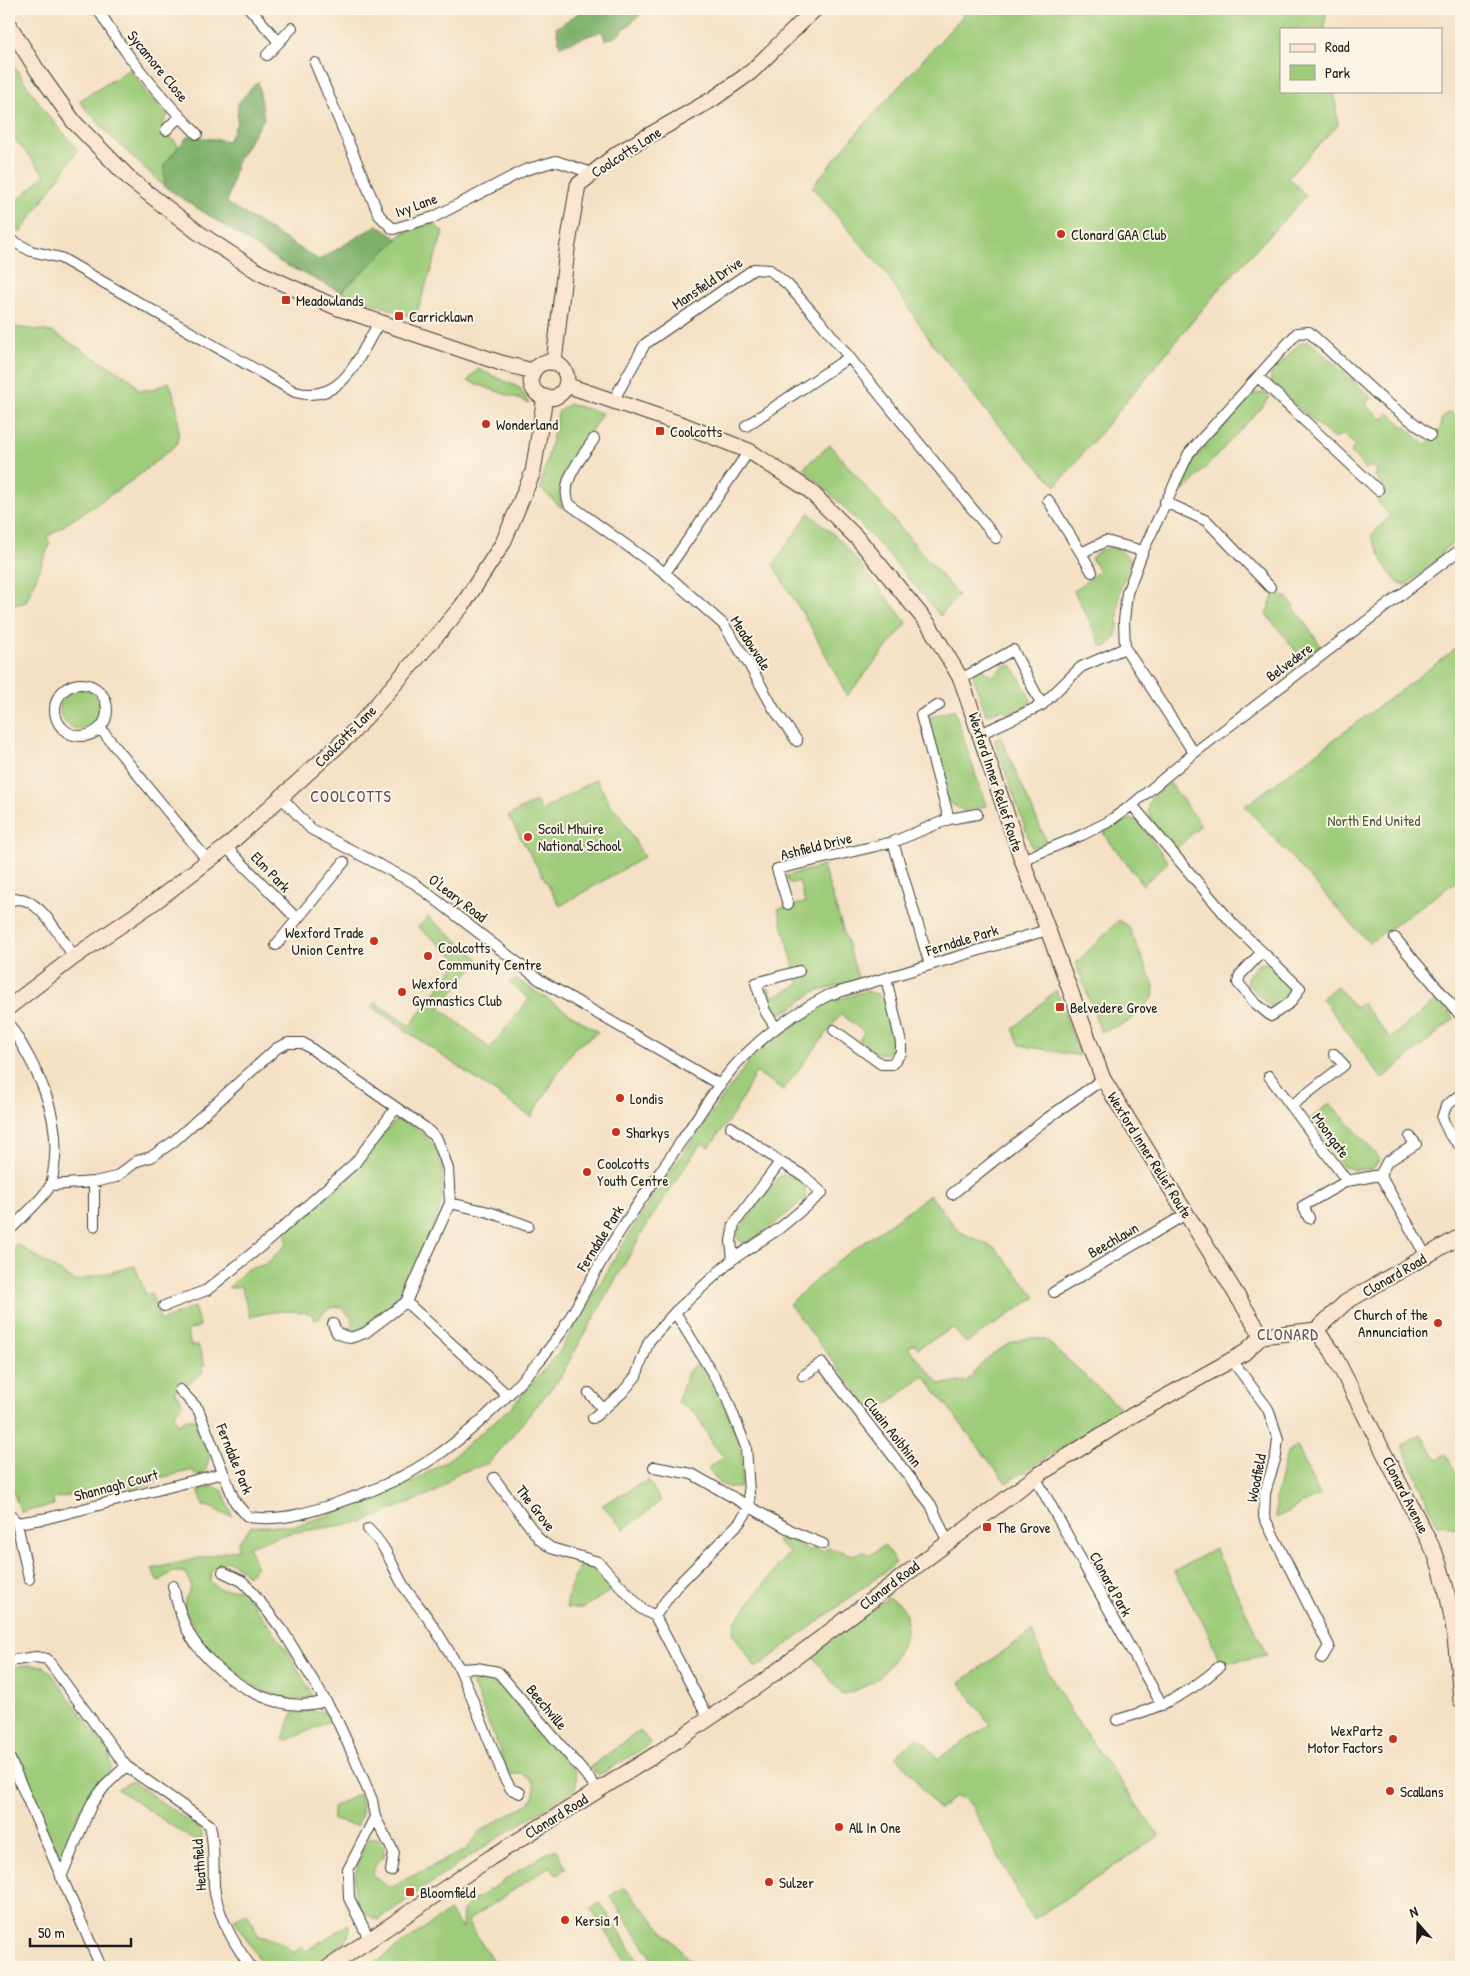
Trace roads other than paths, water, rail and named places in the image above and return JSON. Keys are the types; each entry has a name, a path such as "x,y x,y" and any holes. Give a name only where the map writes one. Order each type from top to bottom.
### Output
{"street":[{"name":"Sycamore Close","path":"98,9 125,51 196,134"},
{"path":"250,9 279,42"},
{"name":"Coolcotts Lane","path":"554,362 573,206 578,185 618,153 713,99 751,72 815,9"},
{"path":"9,25 36,70 74,122 131,180 161,206 260,273 338,308 379,323 501,363 532,371"},
{"path":"267,55 292,28"},
{"name":"Ivy Lane","path":"315,63 379,216 393,230 434,217 524,170 556,161 592,173"},
{"name":"Sycamore Close","path":"166,130 180,116"},
{"path":"9,239 31,251 61,258 295,392 316,395 332,390 344,380 379,323"},
{"name":"Mansfield Drive","path":"613,401 645,344 754,269 770,270 788,285 819,320 996,538"},
{"path":"1194,754 1125,648 1124,621 1127,593 1142,552 1189,453 1297,333 1309,332 1382,399 1430,435"},
{"path":"746,426 848,358"},
{"path":"554,362 566,374 566,385 560,394 545,397 532,387 532,371 542,363 554,362"},
{"path":"1258,377 1378,490"},
{"name":"Wexford Inner Relief Route","path":"566,385 682,424 748,451 809,490 860,541 929,625 962,679 1022,860 1103,1078 1262,1336"},
{"name":"Coolcotts Lane","path":"9,1007 74,957 156,901 226,847 352,733 430,645 476,586 503,543 533,472 545,397"},
{"name":"Meadowvale","path":"594,439 567,482 565,495 568,504 665,573 724,625 750,666 774,710 797,741"},
{"path":"665,573 748,451"},
{"path":"1048,500 1092,572"},
{"path":"1165,502 1207,521 1270,587"},
{"path":"1081,553 1106,541 1142,552"},
{"name":"Belvedere","path":"1022,860 1108,822 1132,805 1194,754 1461,549"},
{"path":"980,734 1042,705 1080,668 1125,648"},
{"path":"962,679 1013,650 1042,705"},
{"path":"81,684 98,690 106,706 104,721 100,728 86,736 77,736 62,729 55,716 56,702 59,695 72,685 81,684"},
{"path":"939,704 921,715 948,819"},
{"path":"100,728 208,861"},
{"name":"O'Leary Road","path":"282,798 311,829 414,883 540,980 720,1085"},
{"path":"1132,805 1233,924 1300,988 1291,1002 1271,1016 1254,1002 1238,983 1240,975 1262,952"},
{"name":"Ashfield Drive","path":"788,904 777,869 826,860 893,842 948,819 978,814"},
{"path":"893,842 930,965"},
{"name":"Elm Park","path":"226,847 296,918"},
{"path":"276,945 296,918 344,862"},
{"path":"9,902 13,899 26,899 36,904 74,957"},
{"name":"Ferndale Park","path":"180,1390 198,1409 212,1438 235,1502 248,1517 265,1520 315,1511 377,1490 422,1468 483,1420 537,1366 560,1333 611,1246 720,1085 745,1054 800,1010 829,995 1047,930"},
{"path":"1395,938 1461,1016"},
{"path":"776,1028 765,1011 756,983 799,971"},
{"path":"834,1030 881,1064 892,1064 901,1053 901,1043 886,978"},
{"path":"9,1024 33,1061 52,1117 56,1151 51,1185 9,1231"},
{"path":"51,1185 94,1182 116,1176 137,1161 151,1156 173,1142 277,1048 288,1043 303,1043 424,1127 437,1139 448,1169 450,1203 406,1302 365,1334 350,1338 337,1333 332,1324"},
{"name":"Moongate","path":"1291,1106 1344,1065 1334,1054"},
{"name":"Moongate","path":"1269,1076 1347,1181"},
{"path":"952,1194 1045,1120 1103,1078"},
{"path":"1461,1094 1446,1106 1442,1118 1450,1135 1461,1147"},
{"path":"164,1306 207,1290 271,1238 355,1163 396,1108"},
{"path":"593,1418 622,1393 636,1376 649,1341 675,1312 733,1259 780,1228 822,1192 804,1176 780,1162 731,1127"},
{"path":"1410,1137 1416,1144 1387,1162 1380,1175 1426,1256"},
{"path":"733,1259 732,1241 734,1224 780,1162"},
{"name":"Moongate","path":"1309,1218 1303,1206 1347,1181 1380,1175"},
{"path":"94,1182 94,1226"},
{"path":"450,1203 489,1212 528,1226"},
{"name":"Beechlawn","path":"1054,1292 1186,1214"},
{"name":"Clonard Road","path":"1316,1330 1346,1302 1461,1236"},
{"path":"406,1302 507,1395"},
{"path":"655,1616 675,1588 740,1522 750,1506 746,1447 725,1394 675,1312"},
{"path":"1262,1336 1316,1330"},
{"name":"Clonard Avenue","path":"1316,1330 1332,1350 1434,1553 1449,1597 1460,1674 1461,1701"},
{"name":"Clonard Road","path":"329,1967 760,1684 947,1541 1035,1477 1133,1415 1244,1353 1262,1336"},
{"name":"Woodfield","path":"1232,1360 1268,1409 1274,1424 1278,1440 1276,1456 1266,1493 1264,1517 1329,1646 1322,1658"},
{"name":"Cluain Aoibhinn","path":"803,1376 821,1363 931,1505 947,1541"},
{"path":"589,1393 603,1409"},
{"path":"654,1467 692,1474 794,1532 823,1544"},
{"name":"Shannagh Court","path":"17,1523 48,1518 223,1473"},
{"name":"Clonard Park","path":"1035,1477 1162,1705"},
{"name":"The Grove","path":"494,1478 540,1540 551,1548 598,1562 642,1609 655,1616 709,1719"},
{"path":"9,1513 17,1523 29,1579"},
{"path":"368,1529 385,1547 403,1584 434,1626 446,1649 460,1669 504,1776 511,1789 520,1793"},
{"path":"224,1572 242,1581 283,1631 336,1718 372,1800 375,1817 394,1854 390,1871"},
{"path":"173,1586 179,1612 191,1637 210,1661 236,1683 264,1697 294,1706 311,1706 325,1701"},
{"name":"Heathfield","path":"9,1660 36,1657 47,1659 126,1766 210,1825 215,1844 214,1887 218,1908 230,1933 251,1967"},
{"path":"1117,1720 1162,1705 1194,1689 1219,1667"},
{"name":"Beechville","path":"460,1669 477,1668 498,1672 598,1789"},
{"path":"9,1757 27,1794 101,1967"},
{"path":"61,1877 92,1803 105,1786 126,1766"},
{"path":"369,1939 349,1898 348,1870 375,1817"}],"place":[{"name":"Clonard GAA Club","path":"1061,234"},
{"name":"Meadowlands","path":"286,300"},
{"name":"Carricklawn","path":"399,316"},
{"name":"Wonderland","path":"486,424"},
{"name":"Coolcotts","path":"660,431"},
{"name":"Scoil Mhuire National School","path":"528,837"},
{"name":"Wexford Trade Union Centre","path":"374,941"},
{"name":"Coolcotts Community Centre","path":"428,956"},
{"name":"Wexford Gymnastics Club","path":"402,992"},
{"name":"Belvedere Grove","path":"1060,1007"},
{"name":"Londis","path":"620,1098"},
{"name":"Sharkys","path":"616,1132"},
{"name":"Coolcotts Youth Centre","path":"587,1172"},
{"name":"Church of the Annunciation","path":"1438,1323"},
{"name":"The Grove","path":"987,1527"},
{"name":"WexPartz Motor Factors","path":"1393,1739"},
{"name":"Scallans","path":"1390,1791"},
{"name":"All In One","path":"839,1827"},
{"name":"Sulzer","path":"769,1882"},
{"name":"Bloomfield","path":"410,1892"},
{"name":"Kersia 1","path":"565,1920"}],"district":[{"name":"COOLCOTTS","path":"351,796"},
{"name":"CLONARD","path":"1288,1334"}],"park label":[{"name":"North End United","path":"1374,820"}]}
